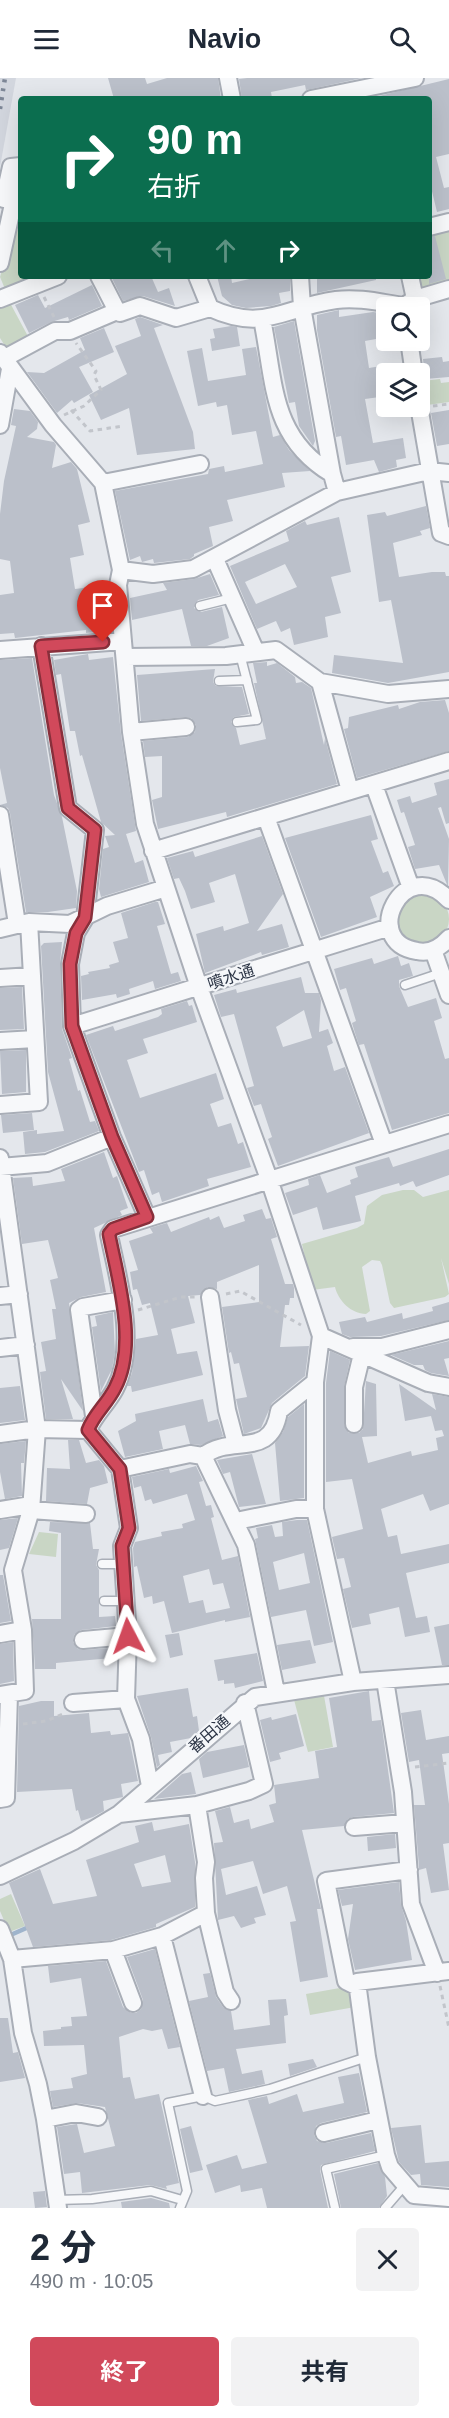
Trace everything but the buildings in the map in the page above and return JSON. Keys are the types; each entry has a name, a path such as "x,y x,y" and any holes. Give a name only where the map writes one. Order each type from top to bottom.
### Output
{"street":[{"path":"228,78 231,96"},
{"path":"325,96 404,79"},
{"path":"0,263 11,221 18,171"},
{"path":"432,226 449,222"},
{"path":"0,299 51,279"},
{"path":"101,279 117,311"},
{"path":"198,279 210,308"},
{"path":"300,279 302,307 332,474 338,492"},
{"path":"408,297 410,279"},
{"path":"427,297 449,289"},
{"path":"4,360 55,331 66,332 117,311 120,313 140,306 176,318 210,308 232,318 262,318 302,307 353,298 376,301"},
{"path":"262,318 276,403 284,424 308,459 332,474"},
{"path":"0,425 4,360"},
{"path":"4,360 103,483 121,570 118,585 131,732 145,824 199,987 270,1179 298,1273 321,1336 315,1382 315,1509 353,1682"},
{"path":"421,417 441,533 449,536"},
{"path":"103,483 200,464"},
{"path":"121,570 172,573 193,569 338,492 429,471 449,473"},
{"path":"215,559 232,598 248,653"},
{"path":"41,646 68,808 95,830 85,918 76,933 70,964 72,1026 112,1137 147,1217"},
{"path":"0,651 41,646 248,653 276,650 320,682 388,694 449,689"},
{"path":"320,682 350,791"},
{"path":"131,732 186,727"},
{"path":"153,851 449,761"},
{"path":"375,785 411,888"},
{"path":"0,815 4,863 23,923 32,976 39,1102 0,1105"},
{"path":"266,817 384,1144"},
{"path":"449,900 436,890 419,886 411,888 402,893 391,908 390,927 394,937 411,951 433,950 449,938"},
{"path":"0,929 23,923 70,924 108,906 166,888"},
{"name":"噴水通","path":"72,1026 390,927"},
{"path":"433,950 449,995"},
{"path":"0,978 32,976"},
{"path":"0,1041 35,1039"},
{"path":"0,1434 91,1423 116,1387 122,1368 125,1329 123,1300 109,1234 113,1229 449,1124"},
{"path":"0,1799 6,1798 9,1725 5,1695 25,1691 23,1630 7,1571 31,1507 37,1429 19,1294 5,1232 0,1164 47,1163 112,1137"},
{"path":"0,1296 19,1294"},
{"path":"210,1297 226,1410 236,1444"},
{"path":"123,1300 82,1307 79,1310 91,1423 120,1469 129,1528 122,1546 128,1636 126,1699 141,1739 150,1786"},
{"path":"125,1329 132,1359"},
{"path":"343,1347 382,1347 449,1330"},
{"path":"321,1336 428,1383 449,1387"},
{"path":"0,1348 26,1345"},
{"path":"354,1424 354,1387 362,1354"},
{"path":"120,1469 190,1454 203,1456 208,1452 236,1444 260,1442 270,1436 279,1411 315,1382"},
{"path":"203,1456 246,1545 256,1584 276,1692"},
{"path":"0,1510 31,1507 86,1514"},
{"path":"236,1521 296,1509 315,1509"},
{"path":"0,1634 23,1630"},
{"path":"83,1640 128,1636"},
{"name":"番田通","path":"0,1876 94,1830 120,1814 245,1703 255,1697 353,1682 449,1675"},
{"path":"386,1680 399,1768 411,1904 443,1972 357,1982 378,2120 390,2167 414,2195 449,2198"},
{"path":"73,1702 126,1699"},
{"path":"120,1814 197,1805 249,1791 264,1784 245,1703"},
{"path":"197,1805 206,1863 204,1878 206,1913 225,1992 231,2001"},
{"path":"354,1827 405,1823"},
{"path":"358,1987 346,1980 326,1881 409,1870"},
{"path":"12,1959 113,1950 162,1936 206,1913"},
{"path":"0,1929 12,1959 23,2033 38,2084 57,2204"},
{"path":"162,1936 203,2096"},
{"path":"113,1950 133,2003"},
{"path":"45,2119 76,2113 99,2117"},
{"path":"324,2133 378,2120"}],"lane":[{"path":"200,606 232,598"},
{"path":"237,722 257,720 247,680 248,653"},
{"path":"219,681 247,680"},
{"path":"405,985 441,973"},
{"path":"102,1564 123,1564"},
{"path":"105,1601 126,1601"},
{"path":"57,2204 151,2191 181,2204 187,2191 168,2103 203,2096 215,2100 270,2089 367,2057"},
{"path":"335,2208 326,2169 386,2155"},
{"path":"385,2208 404,2186"}],"path":[{"path":"39,284 66,332 96,371 94,375 101,390 84,406 71,410 62,417 64,421"},
{"path":"71,410 90,431 123,426"},
{"path":"138,1310 181,1297 210,1297 240,1292 321,1336"},
{"path":"9,1725 46,1721 62,1715 73,1702"},
{"path":"399,1768 449,1763"},
{"path":"443,1972 449,2028"}],"shaded area":[{"path":"0,78 16,78 0,167"}],"green space":[{"path":"449,223 449,286 419,289 417,279 432,279 432,227"},
{"path":"18,230 18,279 31,279 5,289 0,277 13,232"},
{"path":"9,301 30,340 7,349 0,338 0,306"},
{"path":"440,379 441,383 449,382 449,402 430,405 430,380"},
{"path":"422,892 432,894 441,900 447,909 449,919 447,929 441,938 432,944 422,946 412,944 403,938 397,929 395,919 397,909 403,900 412,894"},
{"path":"414,1190 423,1197 449,1190 449,1284 441,1258 449,1294 445,1297 394,1308 390,1303 382,1265 380,1261 372,1260 362,1267 370,1311 366,1314 350,1309 339,1297 335,1287 312,1290 302,1244 357,1228 364,1224 367,1206 382,1195"},
{"path":"39,1532 58,1534 56,1557 29,1554"},
{"path":"323,1690 333,1747 308,1752 293,1696"},
{"path":"11,1894 25,1926 9,1932 0,1911 0,1899"},
{"path":"351,1986 355,2007 310,2015 306,1994"}],"waterway":[{"path":"6,1937 31,1926"}],"railway":[{"path":"0,109 5,78"}],"route":[{"path":"103,642 41,646 68,808 95,830 85,918 76,933 70,964 69,989 72,1026 75,1041 112,1137 147,1217 113,1229 109,1234 126,1316 122,1368 116,1387 94,1416 88,1430 120,1469 129,1528 122,1546 128,1636"}]}
